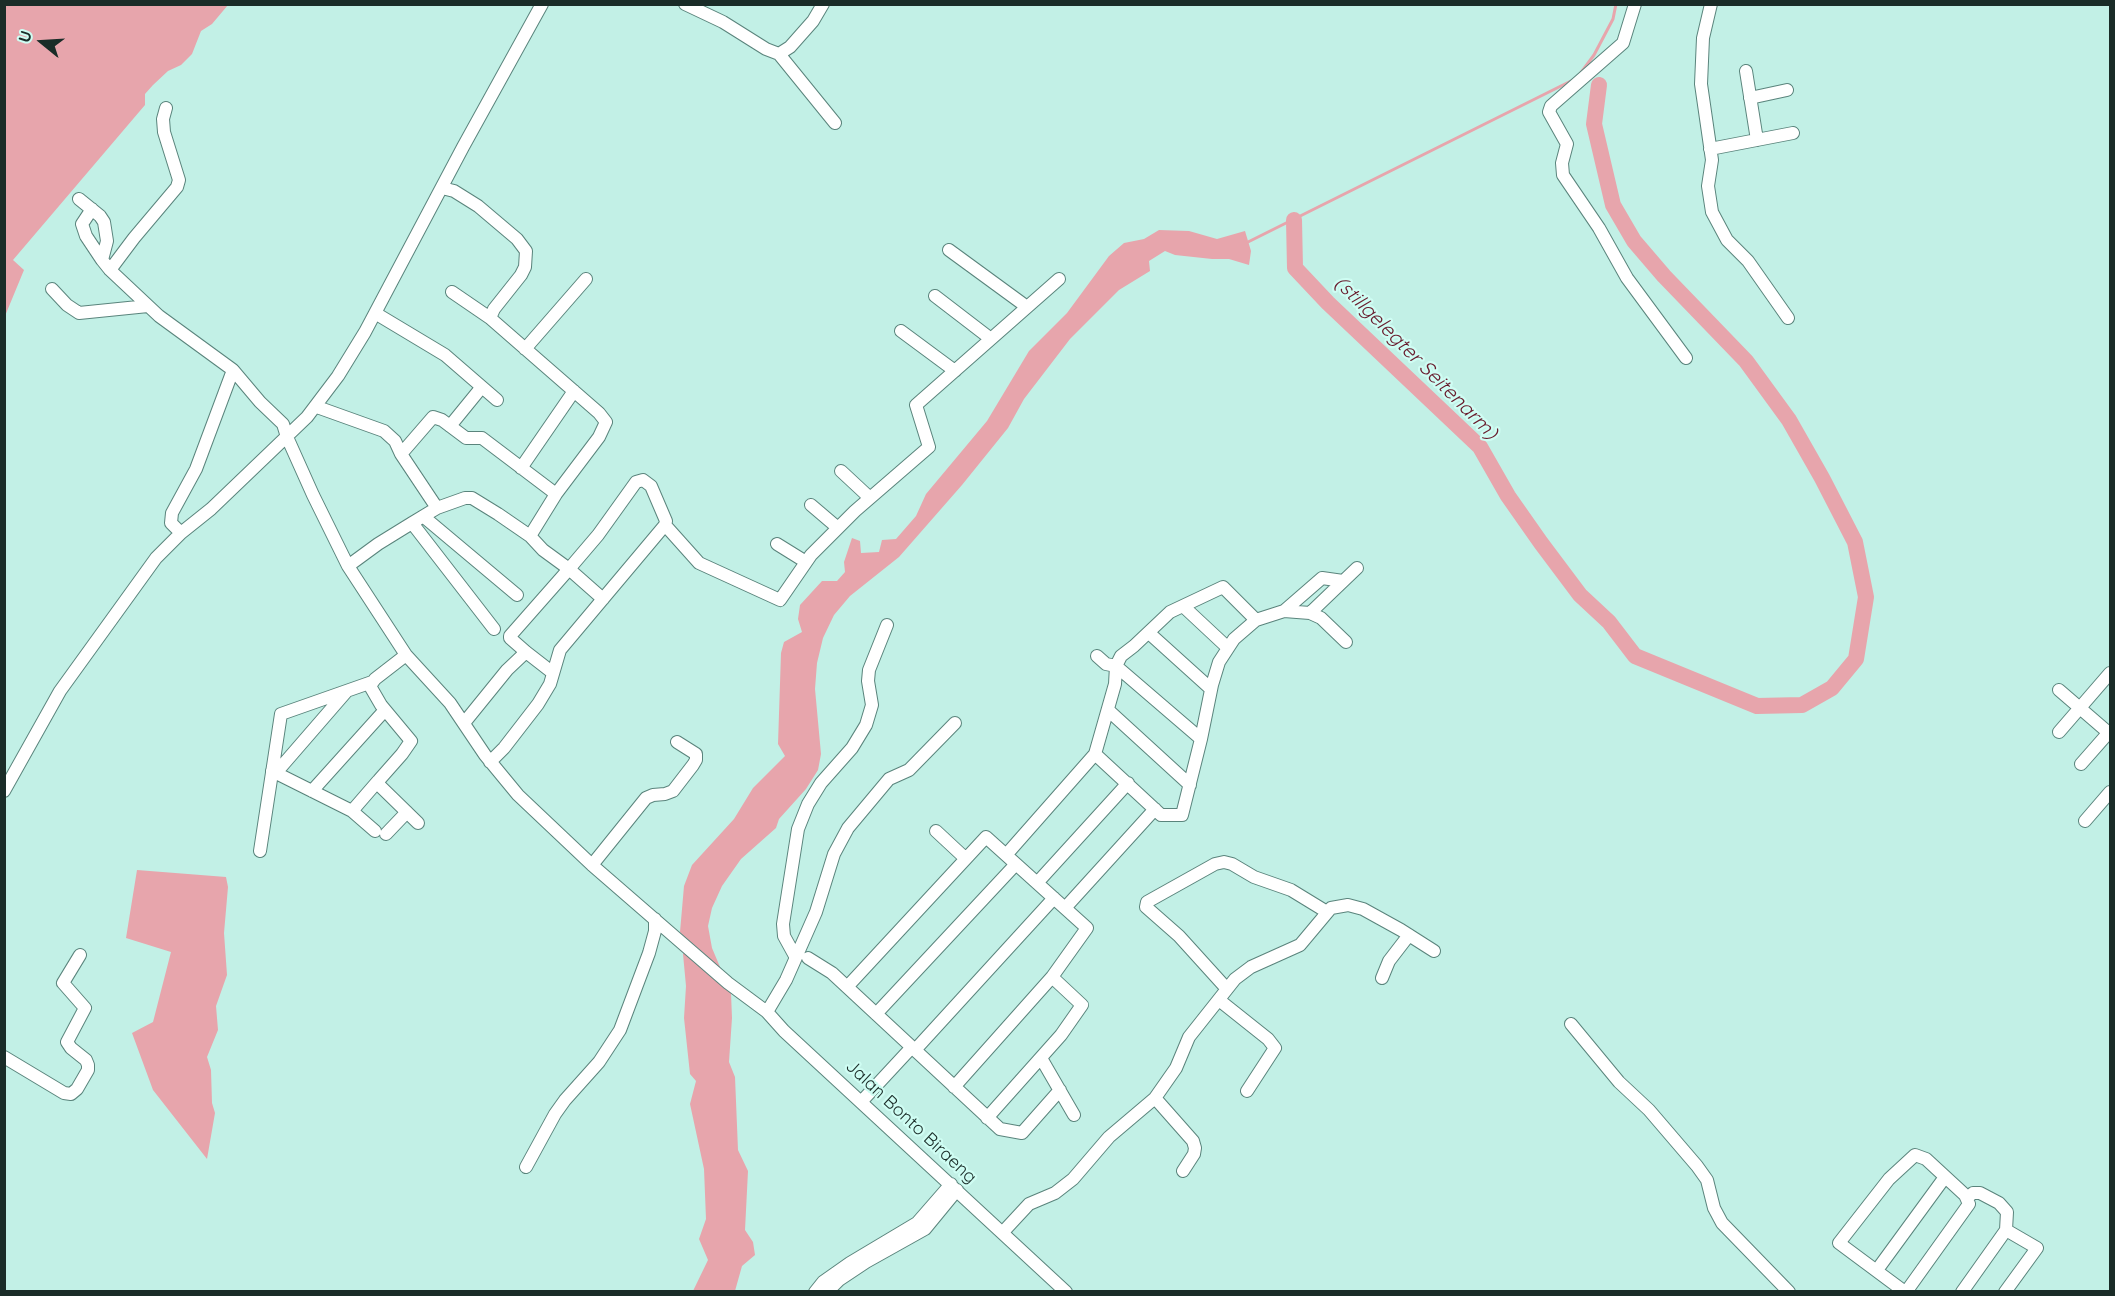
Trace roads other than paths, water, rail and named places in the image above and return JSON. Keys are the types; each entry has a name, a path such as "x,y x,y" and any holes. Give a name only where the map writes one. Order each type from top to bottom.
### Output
{"street":[{"path":"4,791 74,671 156,558 181,533 211,509 317,407 354,353 542,4"},
{"path":"685,4 779,54 835,123"},
{"path":"779,54 790,47 813,21 823,4"},
{"path":"1635,4 1623,43 1551,106 1549,112 1567,144 1562,163 1563,175 1599,228 1627,278 1686,358"},
{"path":"1711,4 1703,38 1701,84 1712,166 1708,186 1709,198 1717,224 1727,240 1748,261 1788,318"},
{"path":"1746,71 1757,140"},
{"path":"1750,98 1787,90"},
{"path":"106,265 134,238 177,187 179,180 163,126 166,108"},
{"path":"1710,149 1793,133"},
{"path":"442,188 454,191 470,200 523,245 526,258 521,275 494,309 490,318"},
{"path":"79,199 100,216 106,230 106,265"},
{"name":"Jalan Bonto Biraeng","path":"92,209 82,224 86,236 106,265 180,333 233,370 260,402 280,420 348,566 406,655 450,703 490,762 541,818 591,865 728,983 767,1012 784,1031 1066,1292"},
{"path":"949,250 1027,307"},
{"path":"525,349 586,279"},
{"path":"665,525 699,563 780,600 806,562 838,528 929,447 916,405 1059,279"},
{"path":"52,289 67,306 79,313 148,306"},
{"path":"452,292 490,318 599,413 606,422 530,536"},
{"path":"935,296 991,339"},
{"path":"375,313 445,355 497,400"},
{"path":"901,331 955,370"},
{"path":"181,533 171,523 172,513 193,475 233,370"},
{"path":"450,426 481,388"},
{"path":"521,468 574,391"},
{"path":"317,407 384,431 394,441 437,508"},
{"path":"401,454 433,417 438,418 466,438 482,438 556,494"},
{"path":"841,471 870,498"},
{"path":"490,762 504,748 538,704 550,684 560,650 665,525 666,521 651,486 643,480 638,481 598,535 510,636 525,652 553,673"},
{"path":"348,566 437,508 460,499 472,498 530,536 543,550 603,599"},
{"path":"811,505 838,528"},
{"path":"424,517 517,595"},
{"path":"412,523 494,629"},
{"path":"777,544 806,562"},
{"path":"1310,613 1357,568"},
{"path":"1284,611 1323,578 1343,581"},
{"path":"1006,855 1095,754 1115,684 1116,666 1121,656 1170,612 1223,587 1256,620"},
{"path":"1183,606 1228,648"},
{"path":"1095,754 1161,814 1182,814 1219,662 1234,639 1256,620 1284,611 1310,613 1322,618 1346,642"},
{"path":"887,625 869,670 868,681 872,705 866,725 852,748 821,783 808,804 798,829 783,936 802,957 832,973 1000,1130 1022,1133 1060,1090"},
{"path":"1149,633 1211,689"},
{"path":"464,723 507,670 525,652"},
{"path":"260,851 281,714 372,682 406,655"},
{"path":"1097,656 1106,664 1116,666 1201,739"},
{"path":"2059,732 2110,674"},
{"path":"352,811 411,743 370,687 372,682"},
{"path":"272,771 281,767 348,690"},
{"path":"2059,690 2110,732 2080,764"},
{"path":"312,791 385,710"},
{"path":"1108,710 1190,785"},
{"path":"767,1012 802,957 834,854 848,828 889,779 909,770 955,723"},
{"path":"591,865 646,798 673,791 693,765 696,754 677,742"},
{"path":"272,771 352,811 381,832 407,812"},
{"path":"378,781 381,787 418,823"},
{"path":"1037,883 1128,783"},
{"path":"2085,821 2110,792"},
{"path":"1065,908 1155,808"},
{"path":"936,831 965,858"},
{"path":"847,987 986,837 1087,928 1052,977 954,1087"},
{"path":"1227,989 1179,936 1146,907 1147,902 1215,864 1224,862 1254,877 1292,890 1327,912"},
{"path":"876,1014 1017,864"},
{"path":"864,1104 1054,898"},
{"path":"1003,1232 1029,1203 1054,1193 1073,1179 1109,1137 1155,1098 1176,1068 1189,1037 1235,979 1251,967 1300,945 1327,912 1338,905 1356,906 1434,951"},
{"path":"526,1167 546,1128 565,1100 599,1062 620,1030 650,953 656,919"},
{"path":"1382,978 1389,961 1408,935"},
{"path":"4,1057 64,1093 71,1094 77,1089 88,1070 88,1065 68,1042 85,1008 63,982 80,955"},
{"path":"987,1118 1061,1035 1082,1005 1052,977"},
{"path":"1218,1000 1268,1039 1275,1048 1247,1091"},
{"path":"1571,1024 1619,1082 1649,1110 1697,1166 1707,1180 1714,1208 1722,1223 1789,1292"},
{"path":"1041,1058 1074,1115"},
{"path":"1155,1098 1193,1141 1194,1154 1183,1171"},
{"path":"1915,1155 1926,1159 1945,1177 1969,1204 1905,1292 1839,1243 1889,1179 1915,1155"},
{"path":"1877,1270 1945,1177"},
{"path":"815,1292 823,1282 850,1263 917,1223 954,1187"},
{"path":"828,1292 839,1280 866,1262 925,1229 954,1187"},
{"path":"1962,1292 2006,1230 2007,1212 1999,1203 1980,1193 1973,1193 1966,1198"},
{"path":"2005,1292 2037,1248 2006,1230"}],"waterway":[{"path":"1580,74 1594,55 1613,19 1616,4"},
{"path":"1248,242 1573,80"},
{"name":"(stillgelegter Seitenarm)","path":"1294,220 1295,268 1328,303 1480,447 1508,496 1541,543 1580,595 1609,622 1635,656 1757,706 1802,705 1832,688 1856,659 1866,597 1855,542 1789,420 1746,361 1664,276 1634,241 1613,205 1594,124 1599,85"}]}
